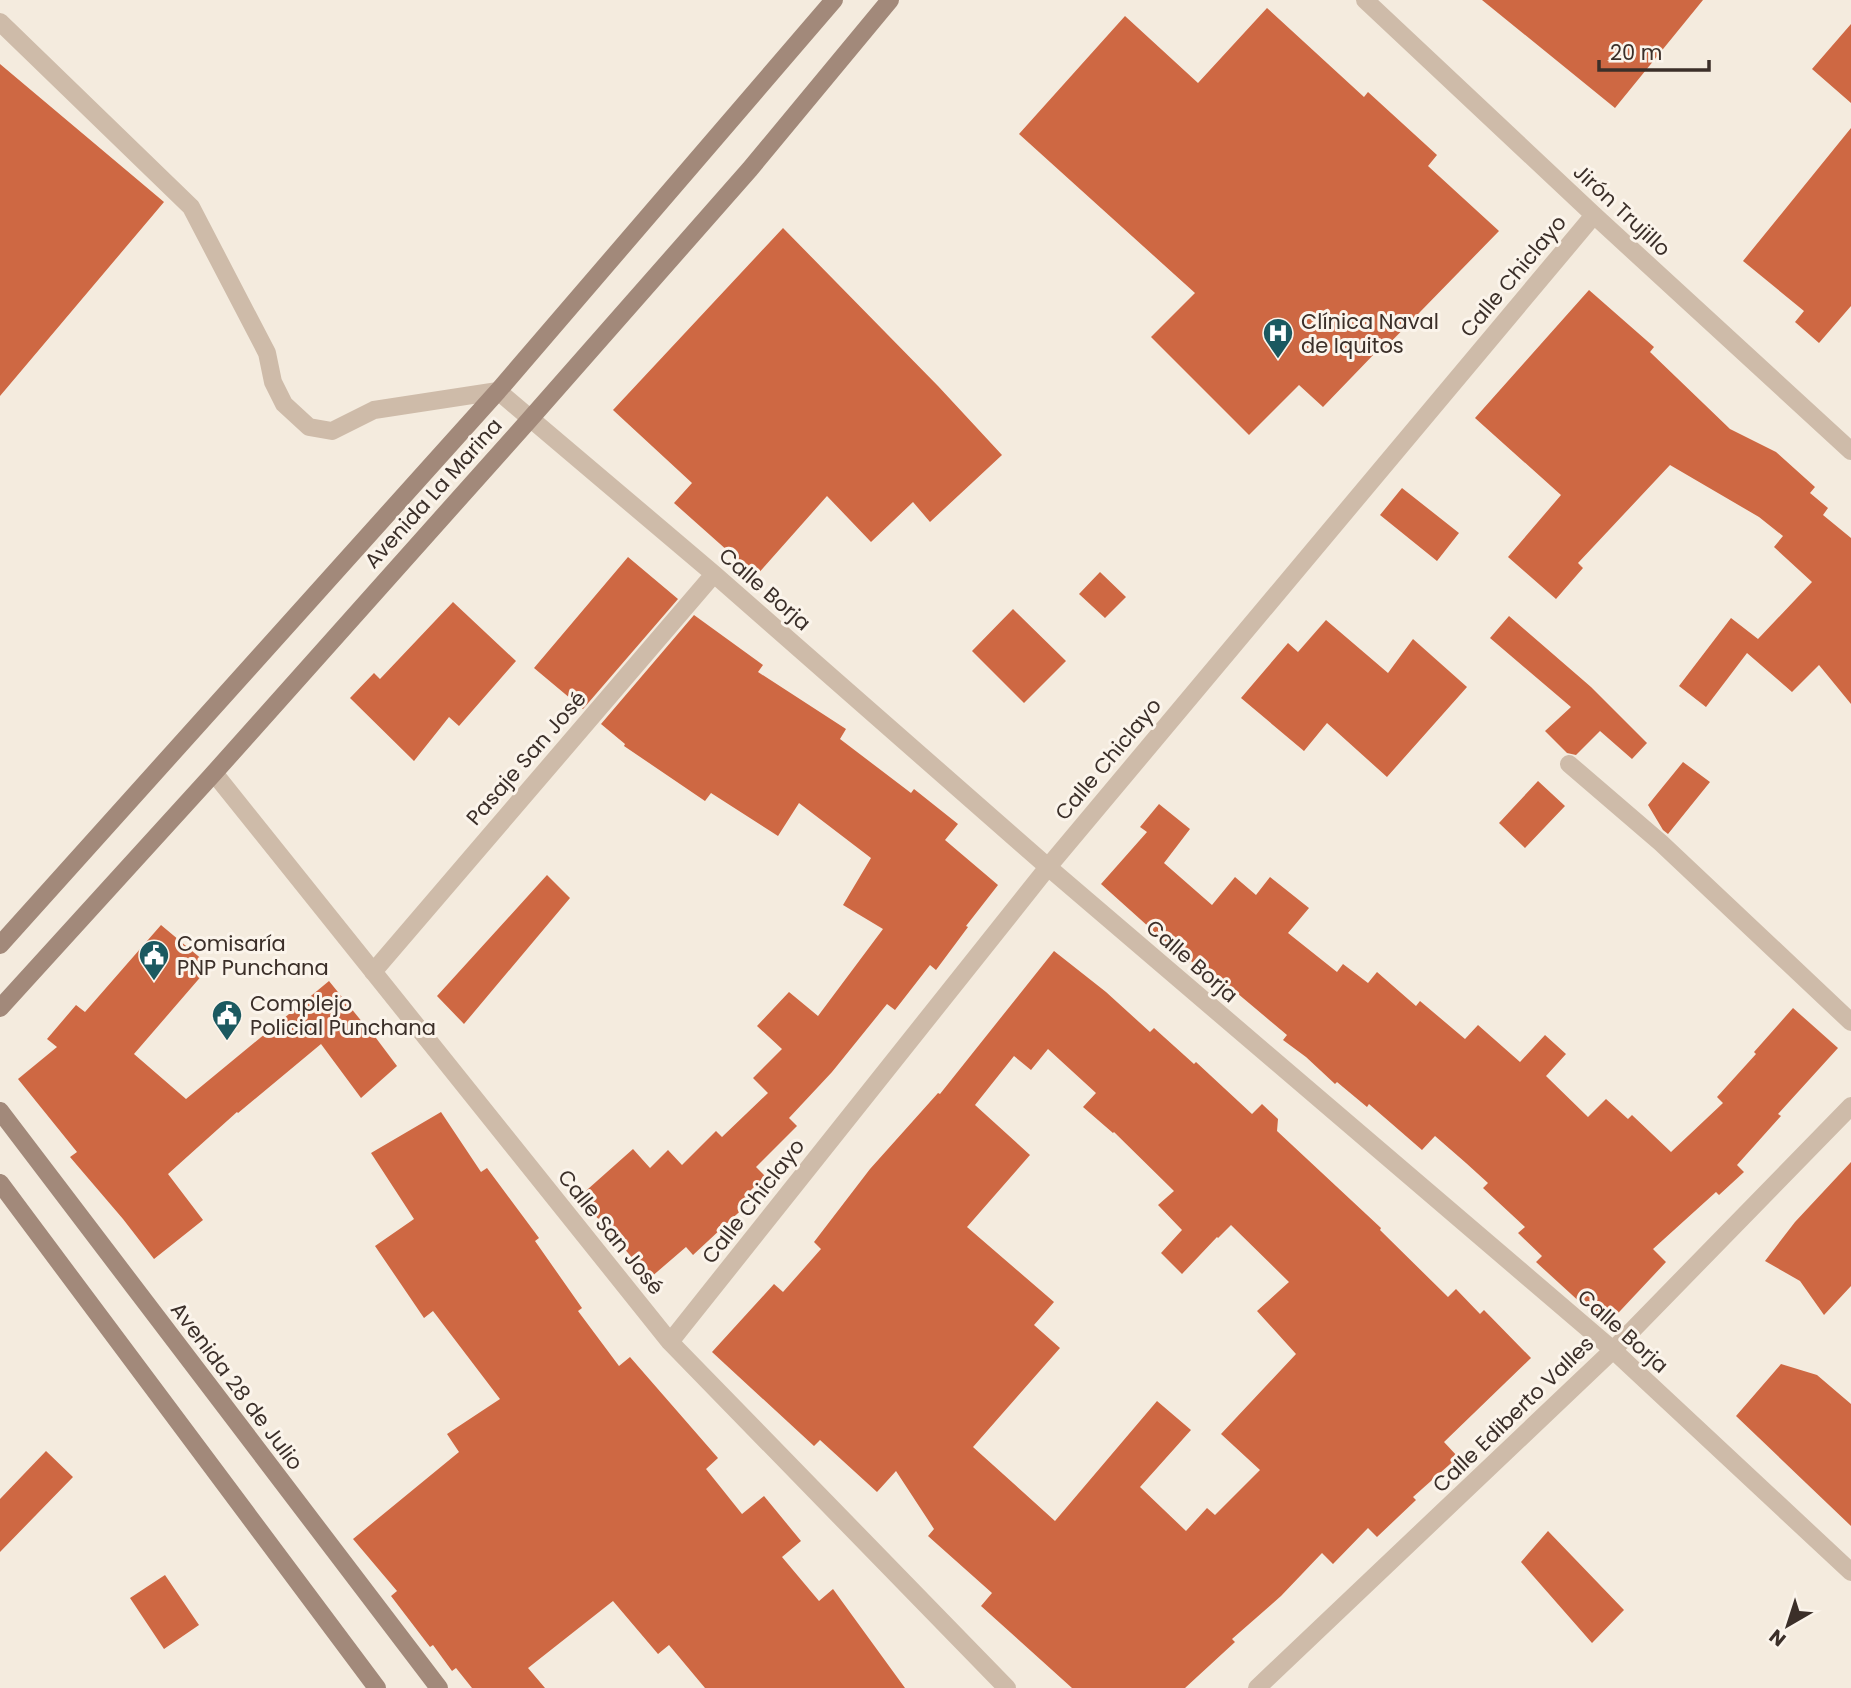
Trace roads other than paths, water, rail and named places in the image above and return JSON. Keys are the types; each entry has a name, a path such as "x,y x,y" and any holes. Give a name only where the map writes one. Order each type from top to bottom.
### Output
{"main road":[{"name":"Avenida La Marina","path":"0,944 498,391 834,0"},
{"name":"Avenida La Marina","path":"0,1008 530,419 750,169 890,0"},
{"name":"Avenida 28 de Julio","path":"0,1111 439,1688"},
{"path":"0,1183 377,1688"}],"street":[{"name":"Jirón Trujillo","path":"1365,0 1851,451"},
{"path":"0,22 191,207 267,353 273,382 284,404 309,427 332,431 374,410 498,391"},
{"name":"Calle Chiclayo","path":"670,1342 1048,867 1594,215"},
{"name":"Calle Borja","path":"498,391 714,574 1048,867 1613,1350 1851,1572"},
{"name":"Pasaje San José","path":"373,972 714,574"},
{"path":"1569,764 1661,843 1851,1021"},
{"name":"Calle San José","path":"214,772 670,1342 1007,1688"},
{"name":"Calle Ediberto Valles","path":"1257,1688 1613,1350 1851,1106"}],"place":[{"name":"Clínica Naval de Iquitos","path":"1278,360"},
{"name":"Comisaría PNP Punchana","path":"154,982"},
{"name":"Complejo Policial Punchana","path":"227,1042"}]}
